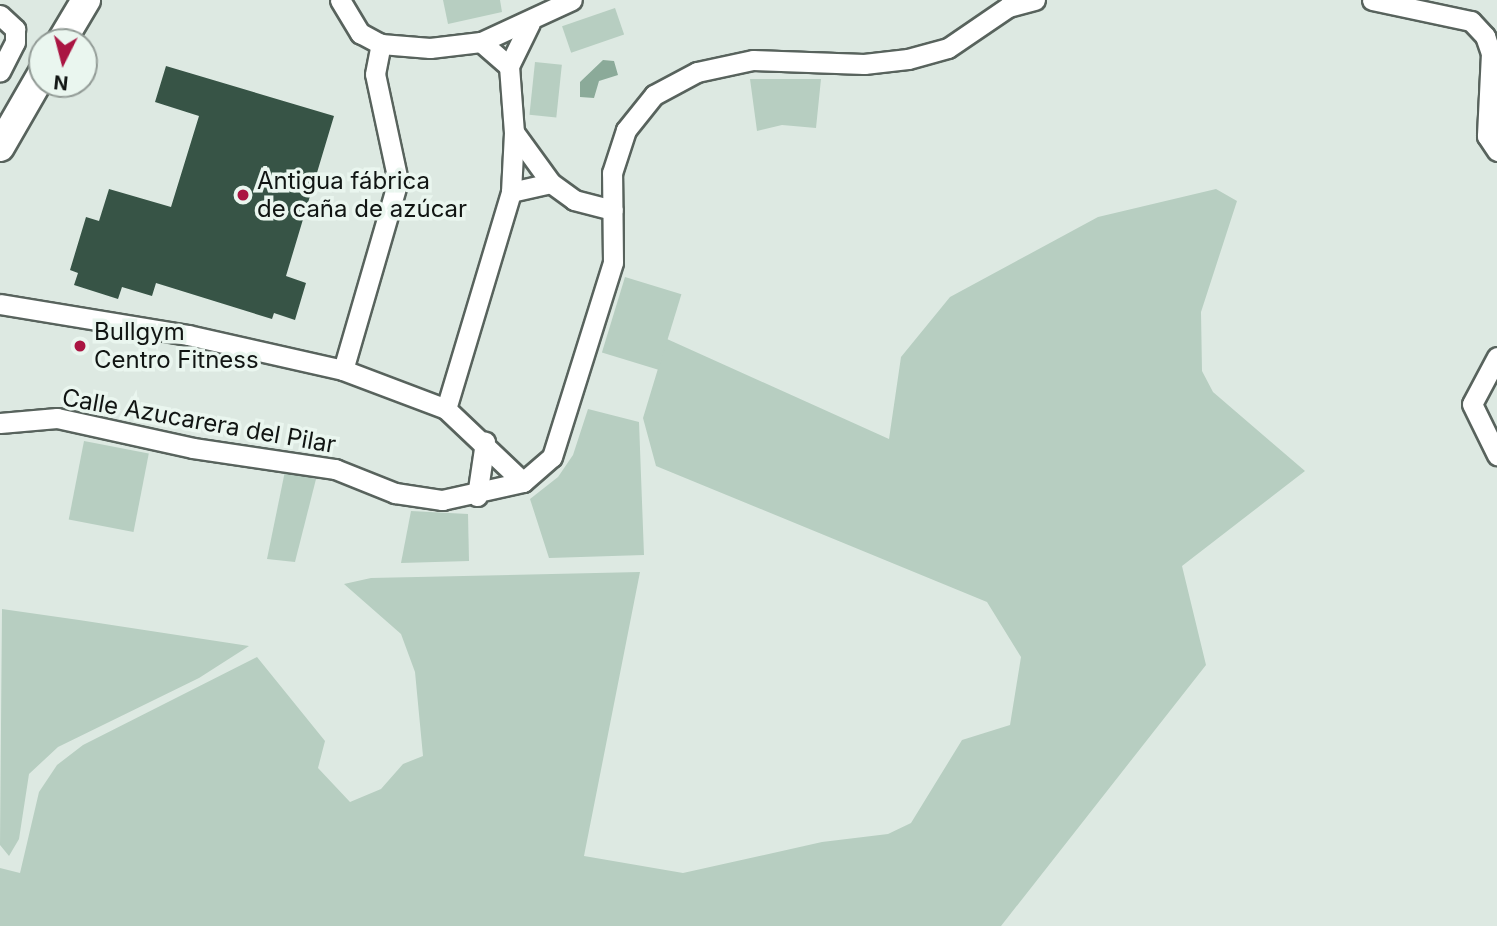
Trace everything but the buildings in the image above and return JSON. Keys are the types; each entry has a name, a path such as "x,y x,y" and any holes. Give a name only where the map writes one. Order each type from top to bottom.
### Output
{"main road":[{"path":"69,28 86,0"},
{"path":"0,147 28,98"}],"street":[{"path":"340,0 360,33 381,44 430,48 481,42 530,23 572,0"},
{"name":"Calle Azucarera del Pilar","path":"0,423 57,418 193,447 335,469 395,493 442,500 477,496 523,482 552,457 613,262 612,173 626,130 654,95 697,72 752,60 864,64 908,60 948,48 1008,7 1035,0"},
{"path":"1372,0 1471,21 1485,36 1491,53 1487,136 1497,151"},
{"path":"0,15 15,29 15,41 0,71"},
{"path":"446,409 511,192 514,132 509,66 530,23"},
{"path":"481,42 509,66"},
{"path":"343,370 398,181 375,74 381,44"},
{"path":"514,132 551,183 574,200 613,210"},
{"path":"511,192 551,183"},
{"path":"6,309 106,319 343,370 446,409 485,442 523,482"},
{"path":"1497,357 1472,404 1497,455"},
{"path":"477,496 485,442"}],"shaded area":[{"path":"443,0 500,0 502,12 448,24"},
{"path":"615,8 624,34 571,53 562,26"},
{"path":"603,60 614,61 618,75 599,81 594,98 580,97 580,82"},
{"path":"535,62 562,65 556,118 529,115"},
{"path":"750,79 821,79 816,128 782,125 757,131"},
{"path":"1216,189 1237,201 1201,312 1202,371 1213,392 1305,471 1182,566 1206,665 1001,926 0,926 0,868 20,873 39,792 57,765 83,745 257,657 325,741 318,768 350,802 381,789 403,764 423,756 415,672 401,634 344,584 371,578 640,572 584,856 683,873 822,842 888,834 911,823 962,740 1010,725 1021,657 987,602 656,466 643,418 667,339 889,439 901,357 950,297 1098,217"},
{"path":"625,277 681,294 658,370 602,353"},
{"path":"588,409 639,422 644,555 549,558 530,499 558,477 573,455"},
{"path":"84,441 149,454 134,532 69,520"},
{"path":"285,471 316,479 295,562 267,559"},
{"path":"411,511 468,514 469,561 401,563"},
{"path":"2,609 249,646 199,678 58,747 29,774 19,839 9,856 0,845"}],"place":[{"name":"Antigua fábrica de caña de azúcar","path":"243,195"},
{"name":"Bullgym Centro Fitness","path":"80,346"}]}
